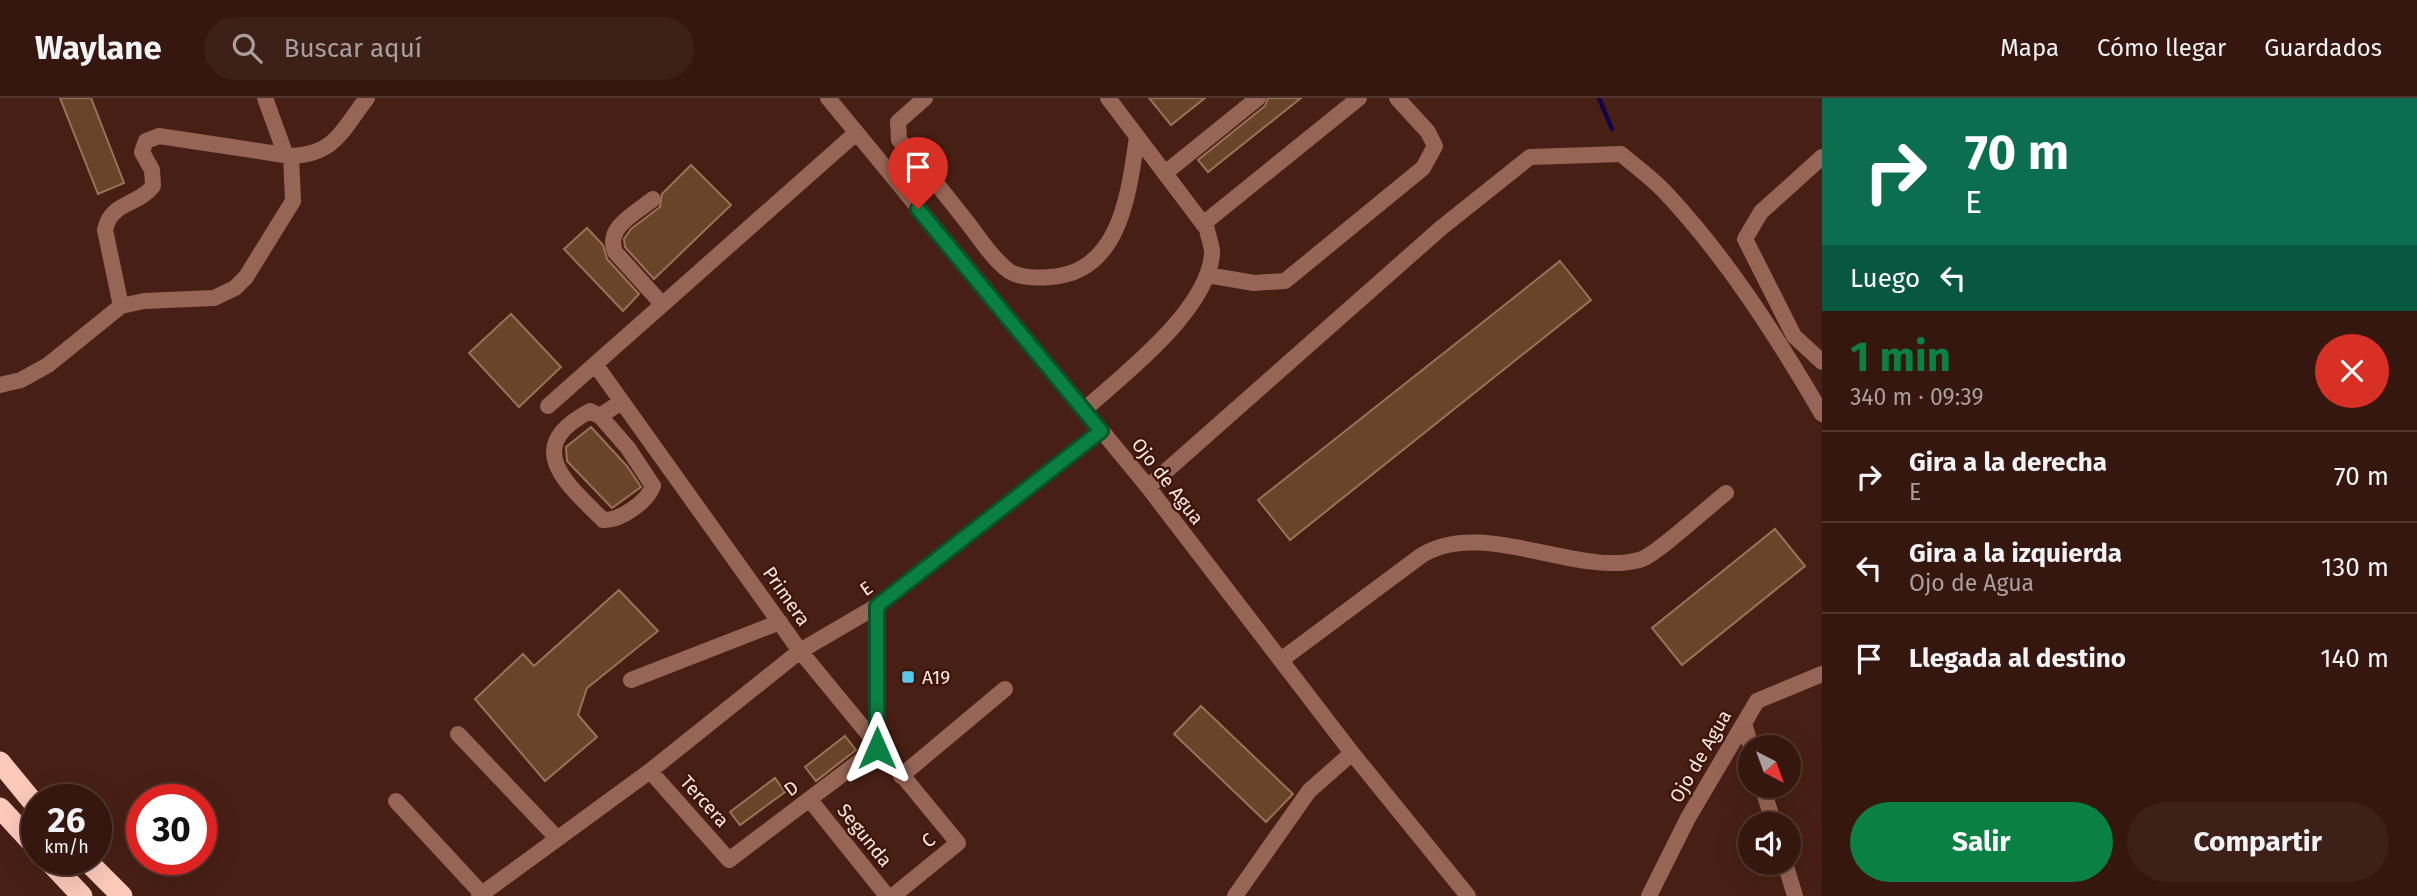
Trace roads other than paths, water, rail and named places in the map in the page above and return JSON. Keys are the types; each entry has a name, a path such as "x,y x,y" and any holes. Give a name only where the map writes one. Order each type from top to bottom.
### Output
{"highway":[{"path":"0,762 21,788"},
{"path":"0,808 21,831"},
{"path":"62,875 82,896"},
{"path":"101,875 122,896"}],"street":[{"path":"0,385 21,380 48,365 121,306 144,301 214,299 235,288 276,233 293,201 288,155 265,98"},
{"path":"121,306 107,244 107,219 117,208 145,194 153,186 152,170 142,152 146,141 159,136 288,155 320,153 328,147 367,98"},
{"name":"Ojo de Agua","path":"828,98 1148,487 1352,753 1468,896"},
{"path":"925,98 898,122 899,140 993,255 1011,272 1037,278 1063,276 1099,256 1114,234 1126,203 1137,137"},
{"path":"1084,410 1183,317 1197,298 1207,275 1212,253 1203,224 1108,98"},
{"path":"1165,173 1258,98"},
{"path":"1203,224 1359,98"},
{"path":"1207,275 1254,283 1285,281 1423,168 1435,146 1428,132 1397,98"},
{"path":"548,406 856,133"},
{"path":"1148,487 1441,228 1530,157 1620,154 1664,190 1699,231 1783,347 1822,414"},
{"path":"1822,157 1761,212 1745,239 1794,336 1822,362"},
{"path":"653,199 616,229 612,243 615,252 662,304"},
{"name":"Primera","path":"594,364 800,651 877,748 958,843"},
{"path":"600,416 621,402"},
{"path":"590,411 600,416 628,448 653,486 650,494 612,521 603,520 575,493 555,467 552,451 554,440 575,419 590,411"},
{"name":"E","path":"481,895 650,771 800,651 877,606 1101,431"},
{"path":"1281,660 1422,555 1444,543 1485,543 1618,564 1644,558 1726,493"},
{"path":"877,606 877,748"},
{"path":"631,680 780,622"},
{"name":"Ojo de Agua","path":"1649,896 1688,818 1757,701 1822,674"},
{"path":"901,776 1005,689"},
{"path":"1744,723 1748,735"},
{"path":"458,734 557,838"},
{"name":"D","path":"729,860 877,748"},
{"path":"1236,896 1309,792 1352,753"},
{"name":"Tercera","path":"650,771 729,860"},
{"name":"Segunda","path":"810,800 887,896"},
{"path":"396,801 481,895"},
{"name":"C","path":"893,896 958,843"},
{"path":"1789,875 1795,896"}],"waterway":[{"path":"1599,98 1612,129"}],"place":[{"name":"A19","path":"908,677"}]}
